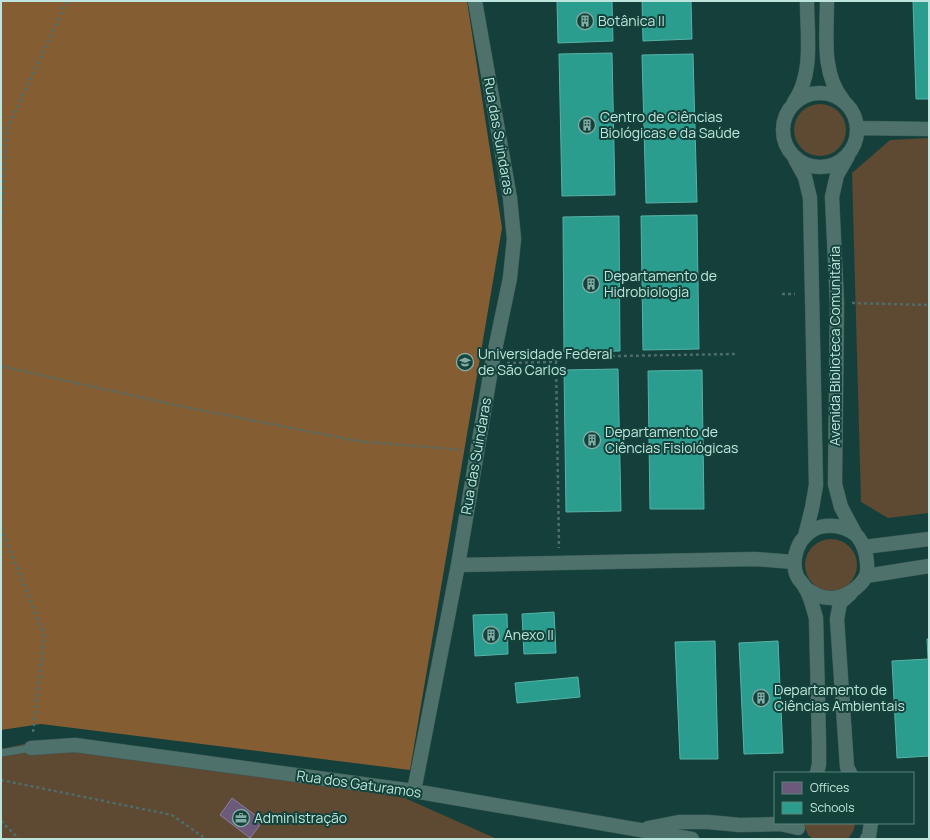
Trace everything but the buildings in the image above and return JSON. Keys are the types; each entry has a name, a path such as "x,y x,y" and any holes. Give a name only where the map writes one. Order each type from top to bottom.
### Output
{"street":[{"name":"Rua das Suindaras","path":"414,791 458,565 492,364 510,278 514,239 510,198 475,1"},
{"path":"807,1 808,66 803,87 784,118 782,133 786,147 794,159 807,166 822,168 836,164 848,156 855,143 857,128 853,114 833,85 828,65 827,1"},
{"path":"791,105 803,96 817,92 832,94 845,102"},
{"path":"857,128 929,129"},
{"name":"Avenida Biblioteca Comunitária","path":"848,156 837,175 832,197 837,303 835,484 841,507 856,535"},
{"name":"Avenida Biblioteca Comunitária","path":"794,159 805,177 810,198 816,486 805,536"},
{"path":"816,772 819,764 819,742 816,618 812,602 797,576 794,562 797,548 805,536 816,528 830,525 844,527 856,535 864,547 867,561 866,576 840,603 837,619 847,767 850,772"},
{"path":"864,547 929,539"},
{"path":"458,565 755,559 794,562"},
{"path":"866,576 929,566"},
{"path":"805,588 817,595 831,598 845,595 857,587"},
{"name":"Rua dos Gaturamos","path":"31,748 75,745 414,791 692,839"},
{"name":"Rua dos Gaturamos","path":"642,830 679,822 708,822 740,825 780,824 799,830"}],"lane":[{"path":"1,753 31,748"}],"path":[{"path":"1,225 7,129 67,1"},
{"path":"782,294 795,294"},
{"path":"837,303 929,305"},
{"path":"560,563 557,357 736,354"},
{"path":"492,364 556,362"},
{"path":"1,366 175,405 357,441 477,452"},
{"path":"1,528 44,635 31,748"},
{"path":"1,780 172,816 206,839"},
{"path":"1,821 19,839"}],"shaded area":[{"path":"1,1 467,1 502,228 410,770 41,724 1,730"},
{"path":"815,104 825,104 834,108 842,116 846,125 846,135 842,144 834,152 825,156 815,156 806,152 798,144 794,135 794,125 798,116 806,108"},
{"path":"929,138 929,513 888,518 861,502 852,173 890,140"},
{"path":"831,539 845,543 853,551 857,565 853,579 845,587 831,591 817,587 809,579 805,565 809,551 817,543"},
{"path":"38,741 405,798 497,839 1,839 1,749"},
{"path":"804,824 855,824 850,836 847,839 813,839 808,835"}],"place":[{"name":"Botânica II","path":"585,21"},
{"name":"Centro de Ciências Biológicas e da Saúde","path":"587,125"},
{"name":"Departamento de Hidrobiologia","path":"591,284"},
{"name":"Universidade Federal de São Carlos","path":"465,362"},
{"name":"Departamento de Ciências Fisiológicas","path":"592,440"},
{"name":"Anexo II","path":"491,635"},
{"name":"Departamento de Ciências Ambientais","path":"761,698"},
{"name":"Administração","path":"241,818"}]}
